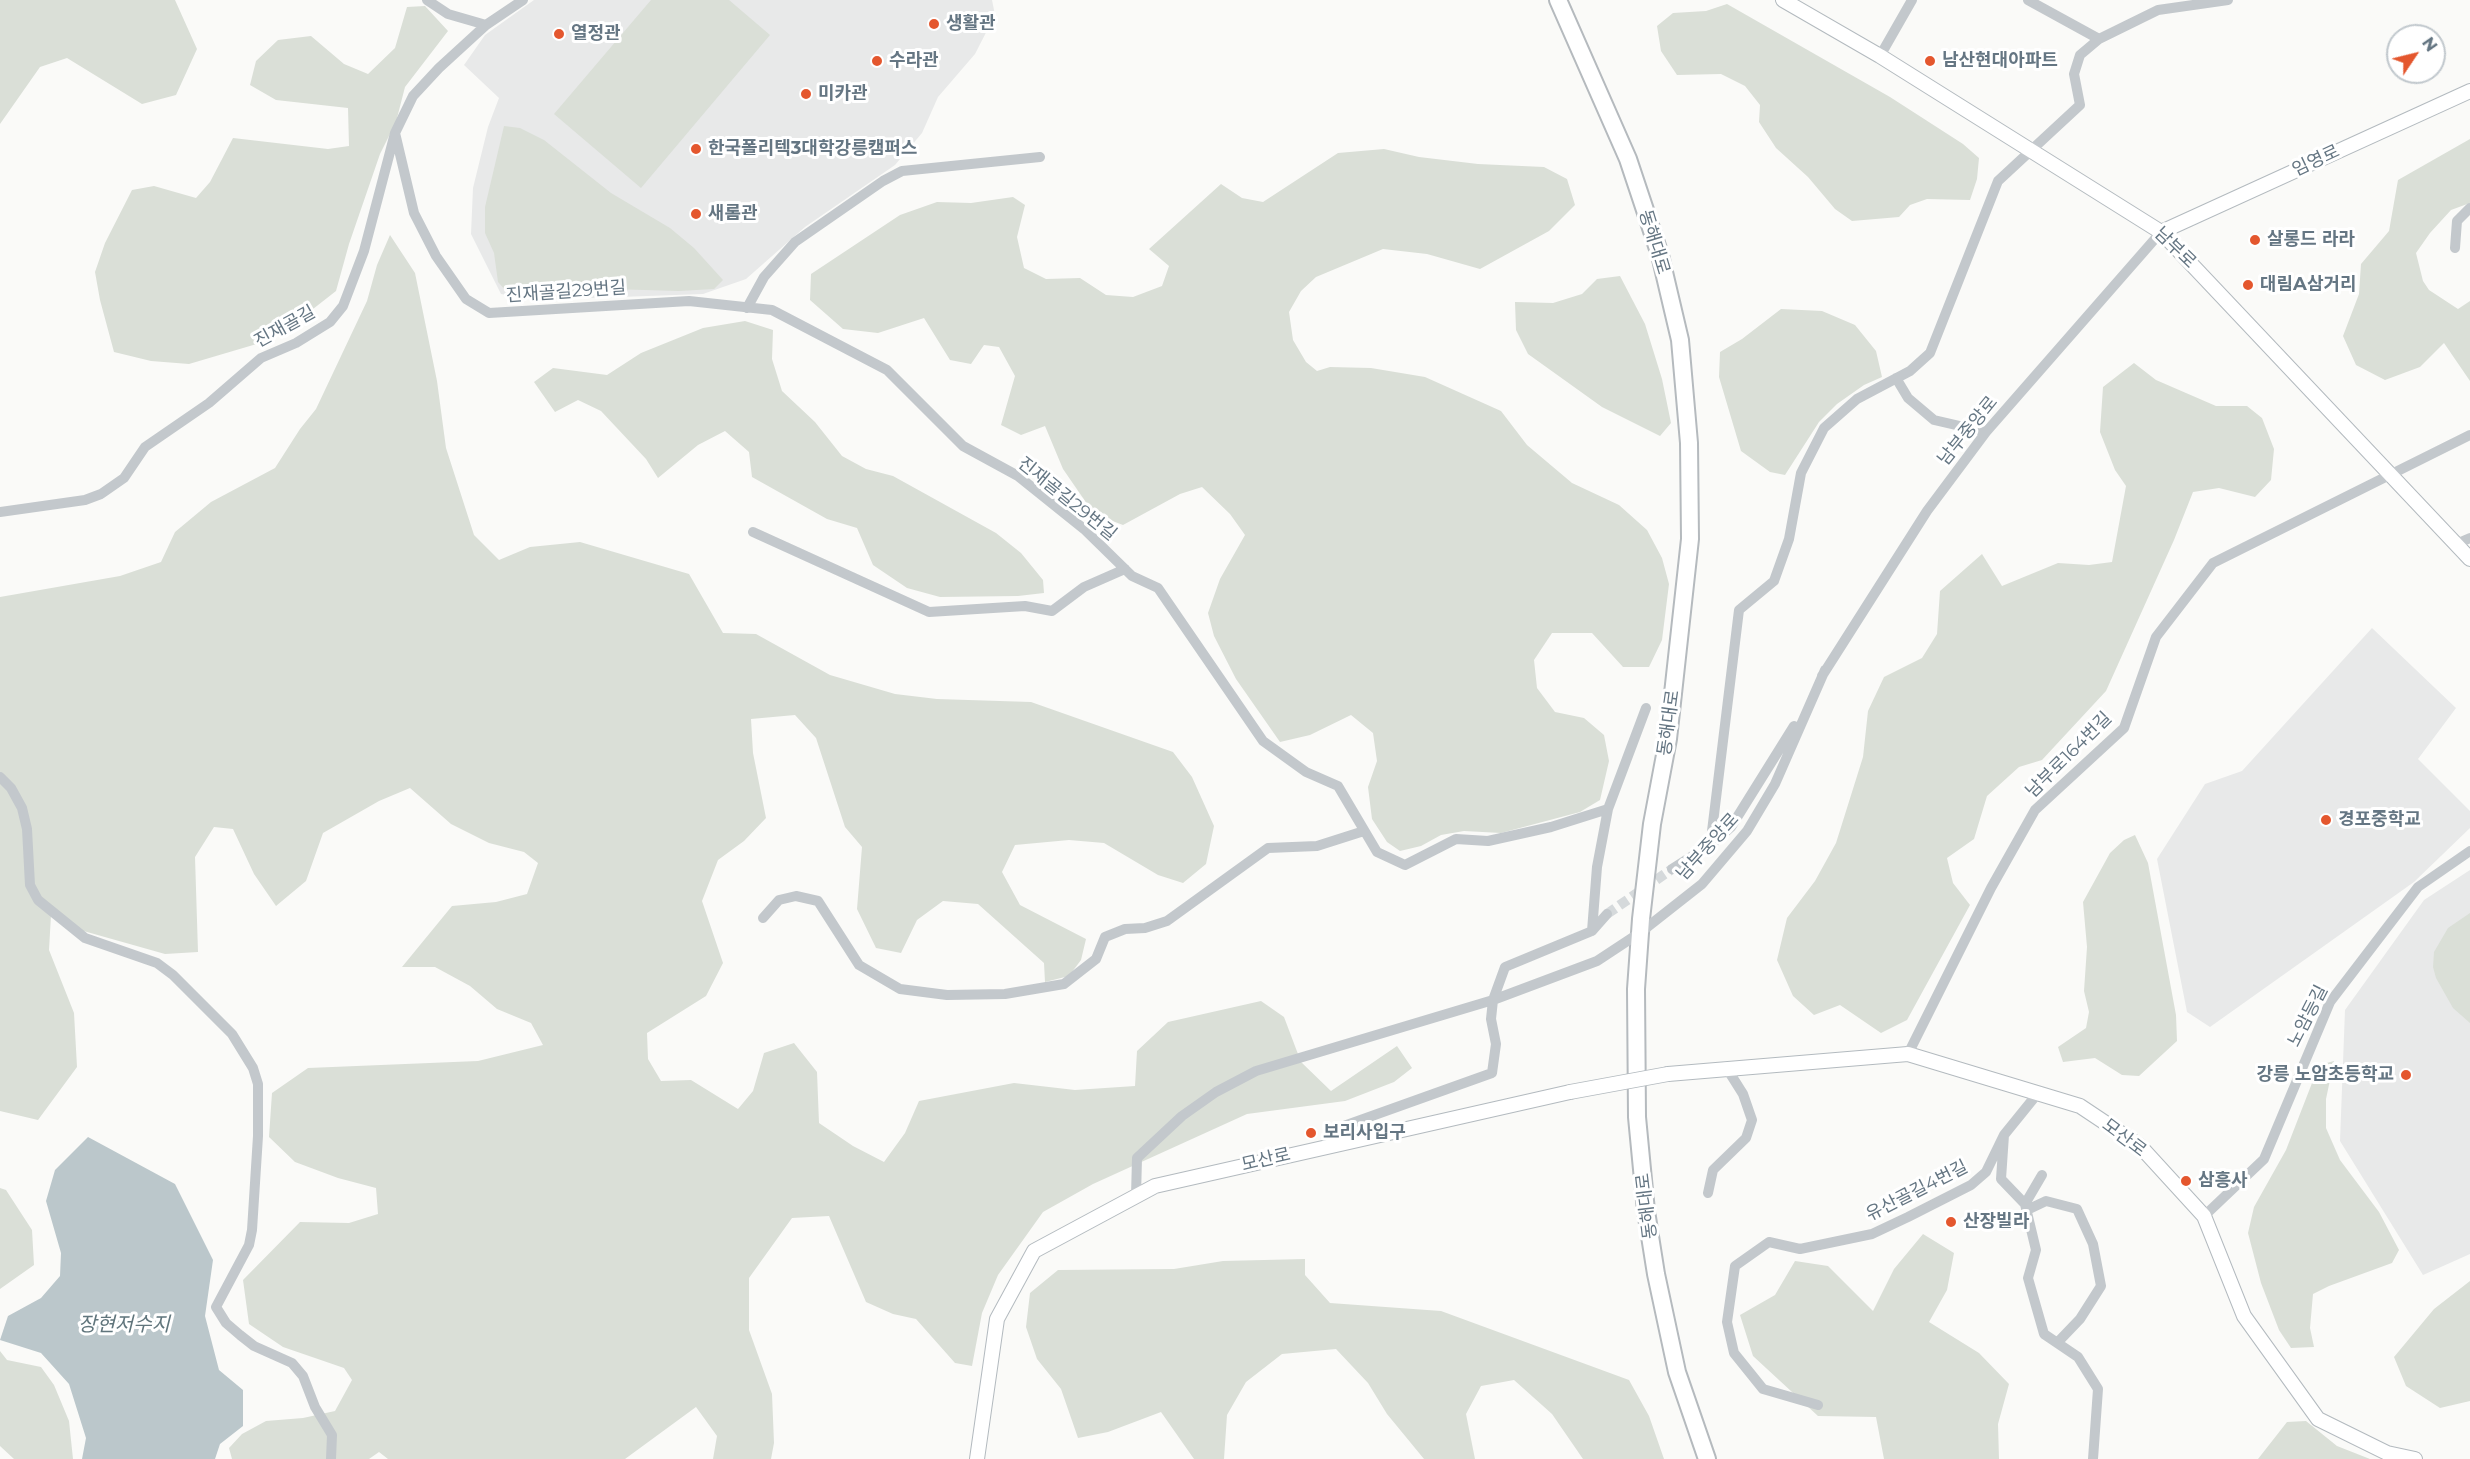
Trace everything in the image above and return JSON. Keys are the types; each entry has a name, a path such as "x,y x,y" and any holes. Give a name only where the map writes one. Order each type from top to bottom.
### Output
{"main road":[{"name":"동해대로","path":"1559,1 1628,159 1660,255 1680,340 1687,420 1690,539 1670,728 1652,824 1641,932 1636,990 1637,1117 1646,1211 1656,1274 1677,1372 1707,1459"}],"street":[{"path":"427,0 448,14 486,25"},
{"name":"진재골길","path":"0,512 85,500 101,494 124,478 145,447 209,403 261,358 296,343 330,322 343,306 364,251 395,133 413,96 439,68 486,25 523,0"},
{"name":"남부로","path":"1783,0 1880,56 2162,232 2470,559"},
{"path":"1880,56 1912,0"},
{"path":"2028,0 2099,39"},
{"path":"1713,843 1712,831 1739,610 1774,581 1789,539 1801,473 1824,428 1857,399 1910,371 1930,353 1998,181 2080,105 2074,74 2080,55 2099,39 2158,10 2228,0"},
{"name":"임영로","path":"2162,232 2470,91"},
{"name":"진재골길29번길","path":"395,133 414,213 436,256 466,299 489,313 689,300 772,310 887,370 963,446 1018,476 1084,529 1132,576 1158,588 1263,741 1306,771 1338,786 1377,852 1405,865 1456,839 1488,841 1551,827 1608,809"},
{"path":"747,308 764,277 795,242 883,181 902,171 1040,157"},
{"path":"2454,248 2457,221 2470,208"},
{"name":"남부중앙로","path":"1672,869 1713,843 1731,827 1779,754 1825,670 1927,511 1986,432 2162,232"},
{"path":"1896,378 1908,398 1934,420 1986,432"},
{"name":"남부로164번길","path":"1908,1054 1991,888 2035,810 2124,728 2156,637 2213,563 2470,435"},
{"path":"753,532 929,612 1024,606 1052,611 1084,587 1125,569"},
{"path":"2456,544 2470,538"},
{"name":"남부중앙로","path":"1136,1196 1137,1158 1182,1116 1216,1092 1256,1071 1493,1000 1597,962 1641,932 1702,884 1747,831 1776,784 1825,670"},
{"path":"1592,932 1598,867 1608,809 1647,708"},
{"path":"0,777 11,789 22,808 27,829 30,885 38,900 85,938 158,963 232,1034 253,1068 258,1084 258,1136 252,1230 249,1245 216,1307 225,1323 240,1335 254,1346 292,1363 303,1376 315,1407 332,1436 330,1459"},
{"path":"763,918 779,900 796,896 818,901 859,965 900,989 947,995 1005,994 1064,984 1095,959 1106,937 1125,929 1145,928 1167,921 1268,848 1317,846 1364,831"},
{"name":"노암등길","path":"2204,1216 2264,1159 2330,1002 2418,887 2470,851"},
{"path":"1330,1145 1334,1134 1341,1127 1492,1073 1496,1044 1491,1019 1493,1000 1505,967 1592,932 1607,914"},
{"name":"모산로","path":"977,1459 997,1319 1034,1251 1155,1186 1570,1092 1668,1074 1726,1067 1908,1054 2080,1106 2140,1146 2204,1216 2244,1316 2318,1419 2387,1453 2415,1459"},
{"path":"1708,1193 1713,1170 1746,1138 1752,1120 1743,1094 1726,1067"},
{"name":"유산골길4번길","path":"1818,1405 1763,1389 1734,1353 1727,1322 1735,1266 1769,1242 1800,1249 1872,1234 1971,1185 1986,1172 2004,1135 2038,1094"},
{"path":"2004,1135 2001,1179 2026,1207 2036,1250 2028,1278 2044,1334 2078,1357 2098,1389 2093,1459"},
{"path":"2026,1207 2042,1175"},
{"path":"2026,1207 2046,1201 2077,1209 2093,1244 2101,1286 2080,1319 2057,1343"}],"shaded area":[{"path":"0,0 175,0 197,49 176,95 142,104 67,58 40,67 0,124"},
{"name":"한국폴리텍3대학강릉캠퍼스","path":"534,0 992,0 995,15 975,54 938,97 922,133 895,165 805,227 746,279 703,294 537,300 501,294 471,234 473,188 488,127 499,98 464,65 485,35"},
{"path":"651,0 729,0 770,35 641,188 554,114"},
{"path":"1727,4 1890,97 1963,144 1979,158 1977,179 1970,200 1927,199 1910,205 1899,217 1852,221 1835,209 1808,177 1776,148 1759,122 1760,105 1745,86 1721,74 1677,75 1661,51 1657,26 1673,13 1706,11"},
{"path":"425,6 448,31 405,87 396,122 380,154 349,244 336,291 313,309 260,343 189,364 151,361 114,352 95,272 105,243 132,190 154,186 196,198 210,182 233,138 328,149 349,146 348,108 276,100 250,85 256,61 278,40 311,36 344,64 368,74 395,48 407,7"},
{"path":"504,126 520,128 544,140 611,193 670,228 694,248 723,280 714,289 679,291 610,289 574,292 530,288 508,293 498,282 494,253 485,233 485,207"},
{"path":"2470,139 2470,203 2451,210 2416,253 2423,281 2429,290 2458,309 2470,301 2470,381 2444,343 2420,367 2385,380 2356,365 2343,336 2359,294 2361,264 2389,231 2398,180"},
{"path":"1384,149 1419,157 1478,164 1544,167 1567,179 1575,205 1549,231 1480,269 1427,254 1383,249 1316,277 1301,291 1289,312 1293,340 1306,362 1317,371 1330,367 1371,368 1425,377 1501,411 1527,445 1572,483 1619,505 1647,530 1662,558 1669,584 1662,640 1649,667 1623,667 1592,633 1552,633 1534,660 1537,688 1555,712 1584,718 1604,735 1609,761 1600,800 1580,812 1501,833 1464,831 1441,835 1421,846 1400,851 1387,842 1372,819 1368,787 1377,761 1373,733 1351,715 1310,735 1280,742 1236,679 1214,636 1208,613 1220,579 1245,535 1230,514 1202,487 1180,494 1123,525 1094,514 1063,469 1045,426 1021,435 1001,425 1015,376 999,347 984,345 971,364 950,360 924,318 878,333 843,329 810,300 811,274 900,215 937,202 971,203 1013,197 1025,205 1017,237 1024,268 1046,279 1080,278 1106,295 1133,297 1162,286 1169,266 1149,249 1221,184 1242,198 1263,202 1338,153"},
{"path":"390,235 415,273 437,381 446,448 474,535 499,560 530,547 580,542 689,574 723,633 756,634 830,675 895,694 937,699 1031,702 1173,752 1192,777 1214,826 1206,864 1183,883 1158,875 1104,843 1069,840 1015,845 1002,872 1020,905 1086,939 1081,960 1069,976 1045,982 1044,963 978,904 943,901 917,920 901,953 876,948 857,909 862,847 845,827 816,738 795,715 751,719 753,753 766,818 744,841 718,860 702,901 723,963 706,996 647,1033 648,1059 661,1081 691,1080 738,1109 753,1091 764,1053 794,1043 817,1072 819,1123 853,1146 884,1162 905,1133 919,1101 1014,1083 1075,1090 1135,1086 1137,1051 1168,1022 1261,1001 1284,1017 1301,1062 1331,1091 1397,1046 1412,1068 1394,1082 1345,1101 1247,1114 1093,1184 1043,1212 998,1275 982,1313 972,1366 955,1363 916,1319 893,1314 866,1302 829,1216 792,1218 749,1278 749,1330 772,1394 774,1443 771,1459 713,1459 717,1436 696,1407 625,1459 388,1459 379,1452 369,1459 232,1459 229,1448 242,1434 266,1421 303,1418 335,1411 352,1380 344,1368 283,1347 249,1324 243,1280 300,1222 349,1223 378,1214 376,1188 338,1178 295,1162 269,1137 272,1093 308,1068 478,1061 543,1045 531,1023 497,1009 470,986 435,967 402,967 452,906 496,902 527,894 538,863 524,852 489,843 451,824 410,788 379,801 323,833 306,881 276,906 254,874 233,829 214,827 195,857 198,952 165,954 80,930 51,915 49,950 74,1013 77,1067 38,1120 0,1111 0,597 120,576 161,562 175,532 211,502 275,468 316,409 367,301 377,265"},
{"path":"1620,276 1645,324 1662,379 1671,423 1660,436 1602,407 1528,354 1516,330 1515,302 1553,303 1582,294 1597,279"},
{"path":"1781,309 1822,311 1855,325 1876,351 1882,377 1864,385 1837,404 1819,422 1785,475 1770,472 1741,451 1719,377 1720,352 1742,339"},
{"path":"745,321 773,330 772,359 782,391 815,422 842,456 866,469 893,476 996,533 1021,553 1043,580 1044,593 1018,596 940,597 907,588 873,565 857,528 827,519 752,477 749,452 725,431 698,445 658,478 646,459 601,411 578,400 555,412 534,382 553,368 607,375 641,353 703,328"},
{"path":"2134,363 2156,380 2216,406 2247,406 2262,418 2274,449 2271,480 2255,497 2219,488 2193,492 2174,540 2106,691 2042,760 2019,767 1987,796 1974,839 1947,858 1953,883 1970,905 1907,1020 1881,1033 1840,1005 1814,1015 1793,996 1777,960 1787,918 1815,881 1836,843 1863,757 1868,711 1884,677 1922,658 1937,634 1940,591 1982,554 2002,586 2058,563 2089,565 2112,562 2126,486 2115,470 2100,432 2103,387"},
{"name":"경포중학교","path":"2372,628 2456,708 2418,759 2470,811 2470,828 2414,882 2210,1027 2187,1012 2157,859 2205,784 2242,771"},
{"path":"2135,835 2148,863 2176,1015 2177,1041 2139,1076 2122,1075 2095,1058 2063,1062 2058,1047 2086,1028 2089,1012 2084,991 2087,947 2083,902 2110,853 2124,840"},
{"name":"강릉 노암초등학교","path":"2470,870 2470,1254 2423,1275 2340,1141 2345,1010 2424,900"},
{"path":"2470,913 2470,1023 2453,1008 2436,978 2433,967 2434,952 2448,928"},
{"path":"2334,1061 2326,1099 2326,1128 2340,1160 2379,1212 2399,1250 2392,1263 2313,1294 2310,1328 2314,1347 2291,1348 2279,1330 2261,1283 2248,1233 2254,1207 2286,1150 2319,1065"},
{"path":"0,1188 6,1190 32,1230 34,1265 0,1289"},
{"path":"1923,1234 1954,1253 1947,1290 1929,1322 1979,1353 2009,1384 1998,1424 1999,1459 1884,1459 1876,1417 1818,1416 1753,1356 1740,1315 1775,1295 1795,1261 1828,1266 1873,1311 1894,1269"},
{"path":"1305,1259 1305,1275 1330,1303 1441,1311 1629,1380 1649,1416 1664,1459 1583,1459 1552,1414 1514,1380 1481,1386 1466,1414 1475,1459 1424,1459 1387,1414 1368,1383 1336,1349 1282,1354 1246,1382 1227,1415 1224,1459 1194,1459 1161,1412 1108,1432 1078,1438 1061,1389 1037,1359 1026,1327 1030,1293 1058,1270 1174,1269 1223,1261"},
{"path":"2470,1281 2470,1401 2440,1408 2406,1386 2394,1357 2434,1309"},
{"path":"0,1351 7,1360 41,1367 54,1385 69,1421 73,1459 14,1459 0,1446"},
{"path":"2306,1421 2337,1446 2370,1459 2258,1459 2287,1422"}],"water":[{"name":"장현저수지","path":"88,1137 175,1184 213,1260 205,1316 219,1370 243,1390 243,1426 220,1444 215,1459 82,1459 86,1438 69,1384 41,1353 0,1340 8,1316 41,1298 60,1276 61,1253 46,1201 55,1170"}],"tunnel":[{"path":"1607,914 1672,869"}],"place":[{"name":"생활관","path":"934,24"},
{"name":"열정관","path":"559,34"},
{"name":"수라관","path":"877,61"},
{"name":"남산현대아파트","path":"1930,61"},
{"name":"미카관","path":"806,94"},
{"name":"한국폴리텍3대학강릉캠퍼스","path":"696,149"},
{"name":"새롬관","path":"696,214"},
{"name":"살롱드 라라","path":"2255,240"},
{"name":"대림A삼거리","path":"2248,285"},
{"name":"경포중학교","path":"2326,820"},
{"name":"강릉 노암초등학교","path":"2406,1075"},
{"name":"보리사입구","path":"1311,1133"},
{"name":"삼흥사","path":"2186,1181"},
{"name":"산장빌라","path":"1951,1222"}]}
